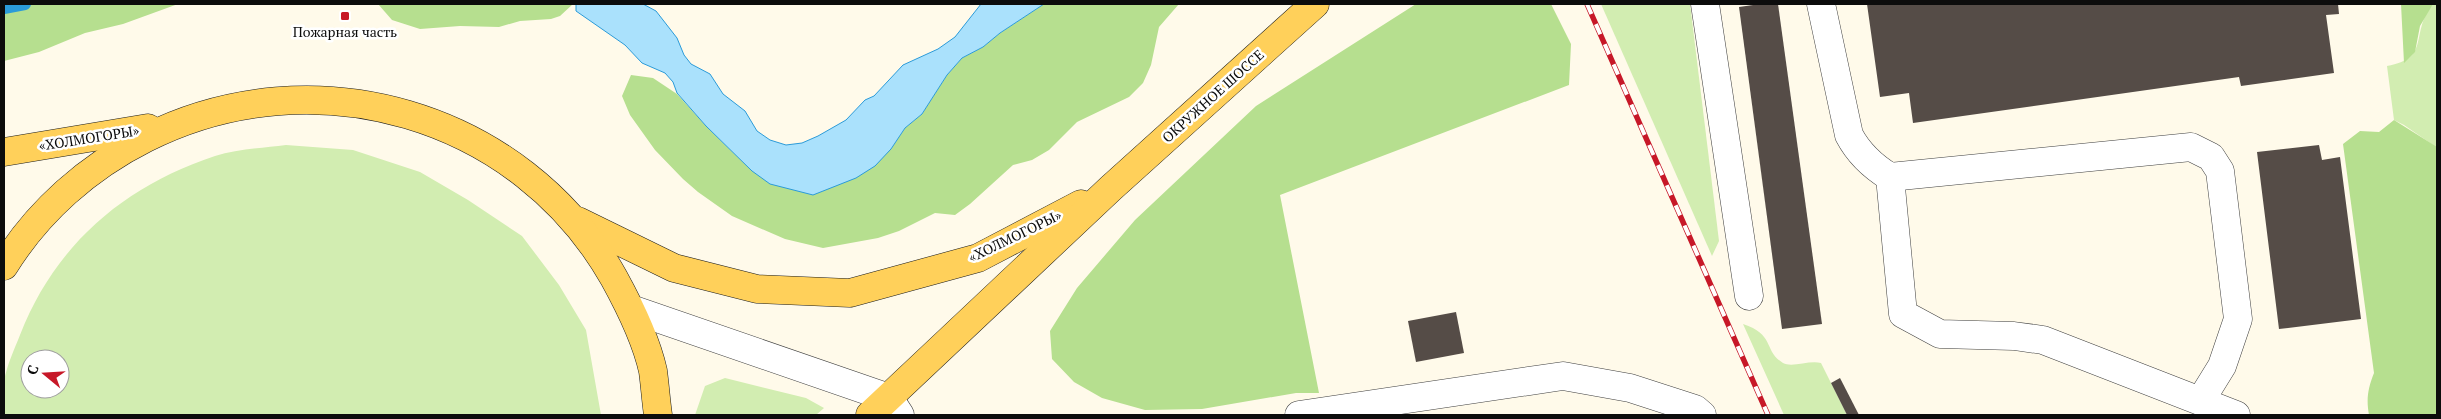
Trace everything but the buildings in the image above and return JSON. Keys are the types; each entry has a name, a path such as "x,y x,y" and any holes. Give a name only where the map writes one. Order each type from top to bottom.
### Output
{"main road":[{"name":"ОКРУЖНОЕ ШОССЕ","path":"1111,188 1315,4"},
{"name":"«ХОЛМОГОРЫ»","path":"4,266 40,217 67,190 119,152 174,124 210,112 252,103 291,99 338,100 388,108 438,124 494,152 539,186 572,218 601,255 631,309 652,370 658,415"},
{"name":"«ХОЛМОГОРЫ»","path":"4,152 174,124"},
{"name":"«ХОЛМОГОРЫ»","path":"572,218 674,268 758,289 850,292 978,258 1111,188"},
{"name":"«ХОЛМОГОРЫ»","path":"886,410 1111,188"}],"lane":[{"path":"1705,4 1749,296"},
{"path":"1821,4 1849,135 1856,148 1872,165 1890,177 2191,147 2211,157 2220,171 2238,319 2222,366 2200,400"},
{"path":"1890,177 1903,314 1940,334 2014,336 2043,340 2236,415"},
{"path":"631,309 886,410"},
{"path":"1299,415 1562,376 1630,388 1695,410 1702,415"}],"green space":[{"path":"4,4 178,4 123,24 85,33 39,52 4,61"},
{"path":"378,4 573,4 560,16 551,19 520,21 499,27 460,26 420,29 392,20"},
{"path":"1044,4 1179,4 1159,27 1151,65 1143,83 1129,97 1077,122 1049,150 1032,160 1013,165 955,215 935,213 899,231 878,238 823,248 785,239 732,216 698,192 655,150 630,115 622,96 631,75 653,78 677,94 706,126 752,171 891,149 905,128 922,114 947,75 962,58 983,47 1000,33"},
{"path":"1416,4 1551,4 1571,44 1569,85 1280,195 1319,393 1296,393 1202,409 1145,410 1102,398 1074,382 1052,359 1050,331 1077,288 1135,220 1256,106"},
{"path":"1601,4 1690,4 1719,241 1712,256"},
{"path":"2401,4 2433,4 2420,26 2415,52 2404,63"},
{"path":"2433,4 2437,4 2436,147 2394,120 2387,66 2401,62 2410,57 2415,51 2422,25"},
{"path":"2394,120 2437,147 2437,415 2369,415 2368,409 2368,394 2374,373 2343,144 2360,131 2379,132"},
{"path":"286,145 353,150 420,172 468,200 522,236 559,285 586,330 601,415 4,415 4,381 15,346 35,303 52,273 73,247 96,223 123,202 151,184 215,156 241,150"},
{"path":"1743,324 1760,333 1773,353 1783,363 1791,365 1811,362 1821,363 1847,415 1784,415"},
{"path":"725,378 806,398 824,408 816,415 695,415 705,386"}],"water":[{"path":"576,4 643,4 656,11 677,38 684,55 691,64 710,74 723,94 745,111 757,131 770,140 786,145 802,143 846,120 865,100 874,96 903,65 938,49 955,37 981,4 1044,4 1000,33 983,47 962,58 947,75 922,114 905,128 891,149 875,166 856,178 813,195 770,184 752,171 706,126 677,93 673,82 665,73 642,63 625,45 576,11"}],"waterway":[{"path":"4,8 25,4"}],"railway":[{"path":"1587,4 1768,415"}],"place":[{"name":"Пожарная часть","path":"345,16"}]}
